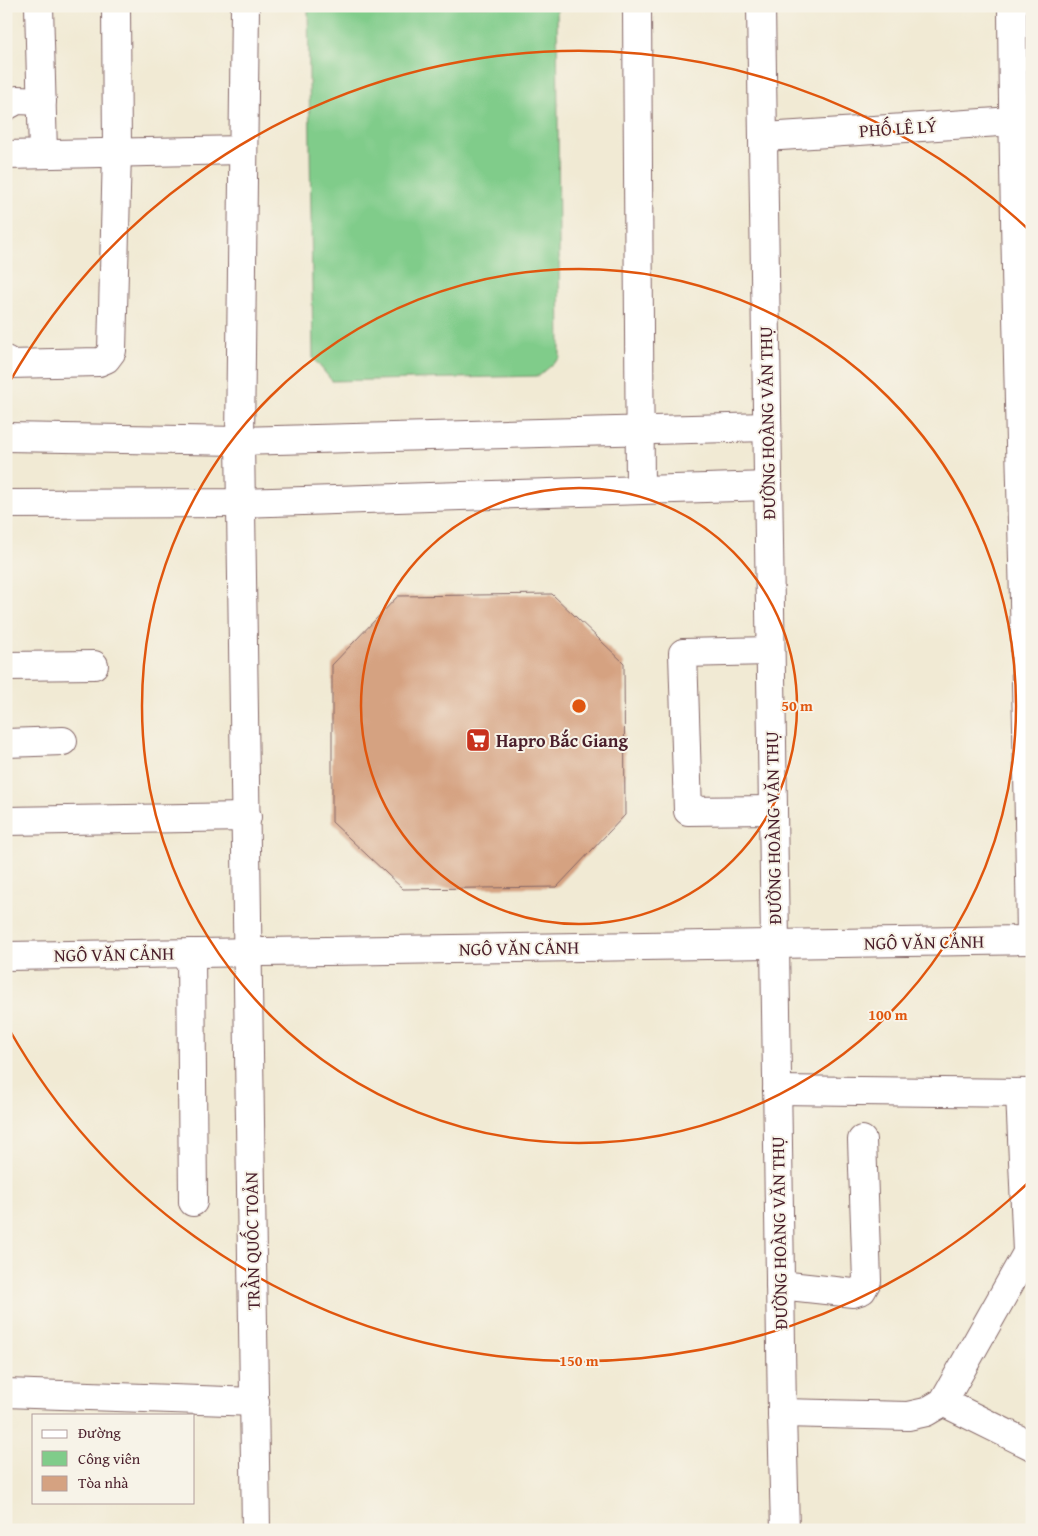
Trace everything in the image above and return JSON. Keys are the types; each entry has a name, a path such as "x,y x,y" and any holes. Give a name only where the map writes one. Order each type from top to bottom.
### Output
{"street":[{"path":"39,6 43,153"},
{"path":"6,360 9,364 99,362 106,359 112,351 116,152 116,6"},
{"name":"TRẦN QUỐC TOẢN","path":"245,6 240,441 256,1530"},
{"path":"638,6 640,490"},
{"name":"ĐƯỜNG HOÀNG VĂN THỤ","path":"762,6 782,1414 786,1530"},
{"path":"1012,6 1022,55 1031,940"},
{"path":"6,106 17,100 42,101"},
{"name":"PHỐ LÊ LÝ","path":"765,137 1022,121"},
{"path":"6,155 243,150"},
{"path":"6,437 240,441 767,427"},
{"path":"6,504 242,503 768,486"},
{"path":"770,651 683,653 688,811 773,810"},
{"path":"6,666 94,665"},
{"path":"6,743 63,741"},
{"path":"6,821 247,817"},
{"name":"NGÔ VĂN CẢNH","path":"6,956 1031,940"},
{"path":"191,953 193,1202"},
{"path":"777,1090 1026,1093 1028,1259 943,1402 926,1412 908,1416 782,1414"},
{"path":"780,1285 853,1293 862,1290 867,1281 862,1140"},
{"path":"6,1393 254,1402"},
{"path":"943,1402 1032,1446"}],"green space":[{"path":"308,6 557,6 560,358 539,376 332,381 313,358"}],"building":[{"name":"Hapro Bắc Giang","path":"552,594 624,663 625,815 557,887 403,889 332,822 332,665 398,596"}],"place":[{"name":"Hapro Bắc Giang","path":"478,740"}]}
